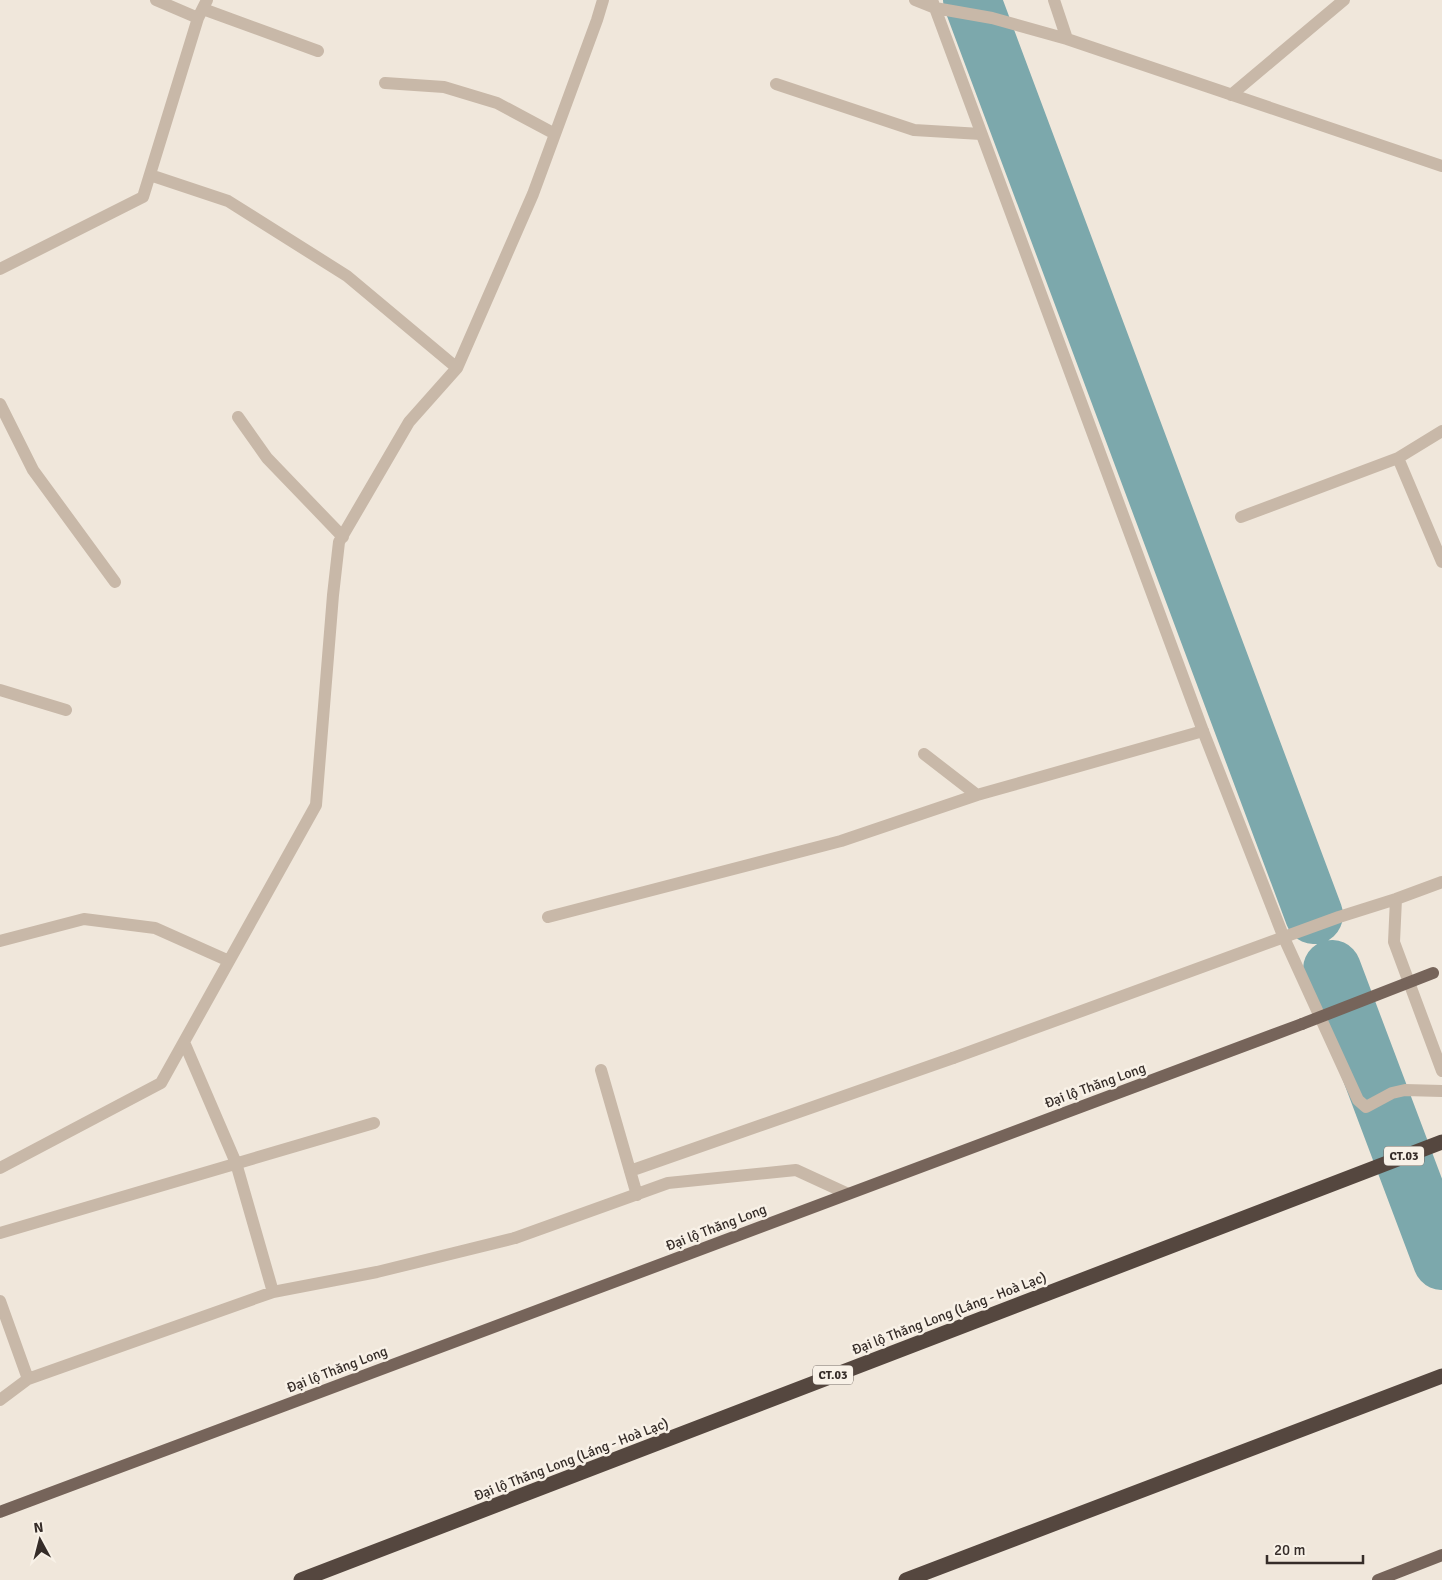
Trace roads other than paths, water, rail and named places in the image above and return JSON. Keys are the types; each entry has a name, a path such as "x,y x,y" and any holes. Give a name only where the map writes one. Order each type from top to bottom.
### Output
{"highway":[{"name":"Đại lộ Thăng Long (Láng - Hoà Lạc)","path":"300,1580 1442,1142"},
{"path":"906,1580 1442,1376"}],"main road":[{"name":"Đại lộ Thăng Long","path":"0,1512 1438,972"},
{"path":"1378,1580 1442,1554"}],"street":[{"path":"156,0 203,9 318,51"},
{"path":"0,1168 161,1083 316,805 339,542 409,422 457,368 533,194 603,0"},
{"path":"915,0 992,18 1067,39 1442,166"},
{"path":"1054,0 1067,39"},
{"path":"1231,95 1344,0"},
{"path":"933,4 1203,730 1284,938 1358,1100 1366,1108 1392,1093 1405,1090 1442,1091"},
{"path":"0,269 143,197 203,9"},
{"path":"385,83 444,87 497,103 556,134"},
{"path":"776,84 914,130 982,134"},
{"path":"150,175 228,200 347,276 457,368"},
{"path":"0,404 33,470 114,582"},
{"path":"238,417 267,458 343,537"},
{"path":"1240,518 1398,458 1442,432"},
{"path":"1398,458 1442,562"},
{"path":"0,690 66,710"},
{"path":"548,917 841,841 977,795 1203,730"},
{"path":"924,754 977,795"},
{"path":"630,1171 953,1058 1442,882"},
{"path":"1396,899 1394,942 1442,1071"},
{"path":"0,941 84,919 155,928 229,961"},
{"path":"184,1042 236,1163 273,1292"},
{"path":"601,1070 637,1195"},
{"path":"0,1233 374,1124"},
{"path":"0,1400 28,1379 273,1292 377,1272 515,1238 668,1184 796,1170 846,1194"},
{"path":"0,1301 28,1379"}],"waterway":[{"path":"972,0 1314,915"},
{"path":"1332,969 1442,1261"}]}
